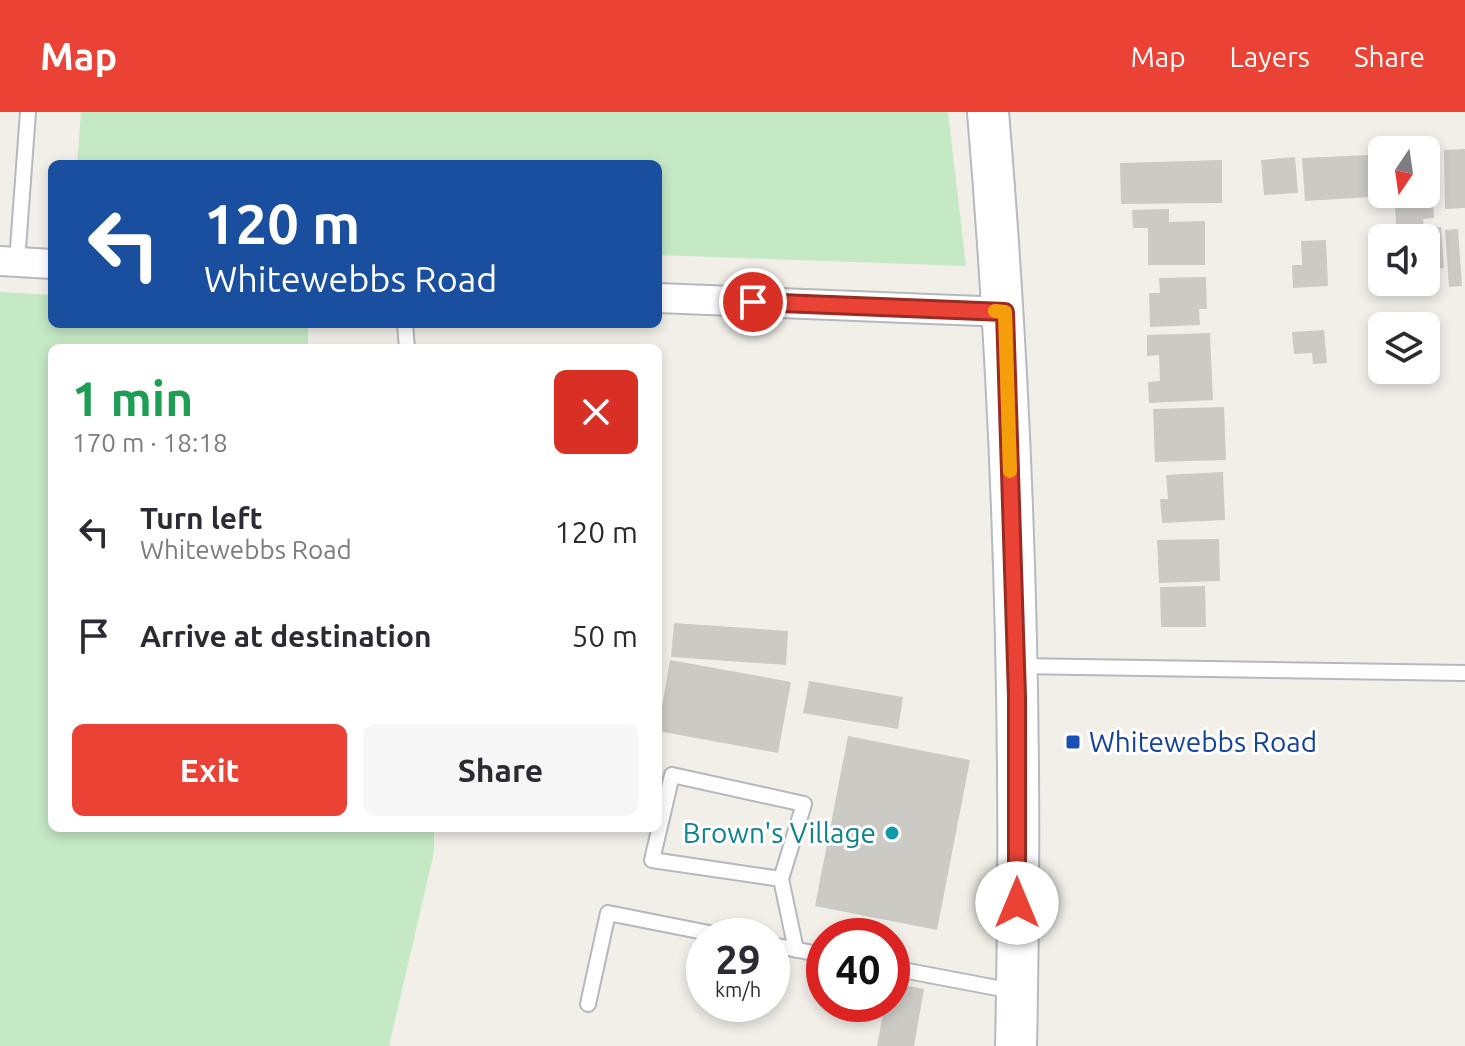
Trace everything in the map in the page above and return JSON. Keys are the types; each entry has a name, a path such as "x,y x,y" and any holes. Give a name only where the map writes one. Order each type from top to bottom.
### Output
{"street":[{"path":"988,112 1005,312 1016,666 1016,1046"},
{"path":"8,262 48,264"},
{"path":"662,298 1005,312"}],"lane":[{"path":"8,262 28,112"},
{"path":"1016,666 1465,673"},
{"path":"662,818 672,775 804,804 781,879 796,950"},
{"path":"659,832 652,860 781,879"},
{"path":"588,1004 608,913 686,928"},
{"path":"790,949 806,952"},
{"path":"910,971 1017,991"}],"green space":[{"path":"81,112 948,112 966,266 662,255 662,160 77,160"},
{"path":"0,292 48,295 48,328 308,328 308,344 48,344 48,832 434,832 434,852 389,1046 0,1046"}],"building":[{"path":"1465,149 1465,208 1445,209 1444,150"},
{"path":"1368,155 1368,197 1305,201 1302,158"},
{"path":"1295,157 1298,193 1264,195 1261,160"},
{"path":"1222,160 1222,203 1121,204 1120,163"},
{"path":"1395,208 1433,208 1434,218 1423,219 1424,224 1396,224"},
{"path":"1169,209 1169,222 1205,221 1205,265 1148,265 1148,228 1133,228 1132,210"},
{"path":"1440,227 1444,268 1440,268"},
{"path":"1458,229 1462,286 1449,287 1445,230"},
{"path":"1326,240 1328,286 1293,288 1292,265 1302,265 1301,241"},
{"path":"1206,277 1207,309 1199,309 1200,325 1150,327 1149,293 1160,293 1159,278"},
{"path":"1324,330 1327,363 1313,364 1312,353 1294,354 1292,332"},
{"path":"1210,333 1213,400 1149,403 1148,382 1160,381 1159,355 1147,356 1147,335"},
{"path":"1224,407 1226,460 1155,462 1153,409"},
{"path":"1223,472 1225,520 1162,523 1160,499 1168,499 1166,475"},
{"path":"1219,539 1220,581 1159,583 1157,540"},
{"path":"1205,586 1206,627 1161,627 1160,587"},
{"path":"674,623 788,631 786,665 671,657"},
{"path":"670,660 791,682 778,753 662,732 662,707"},
{"path":"809,681 903,697 898,729 803,713"},
{"name":"Brown's Village","path":"848,736 970,760 937,930 910,925 910,918 876,918 815,906"},
{"path":"910,986 924,989 914,1046 877,1046 882,1022 910,1022"}],"slow traffic":[{"path":"995,311 1005,312 1010,471"}],"place":[{"name":"Whitewebbs Road","path":"1073,742"},
{"name":"Brown's Village","path":"892,833"}],"route":[{"path":"753,302 1005,312 1017,697 1017,903"}]}
